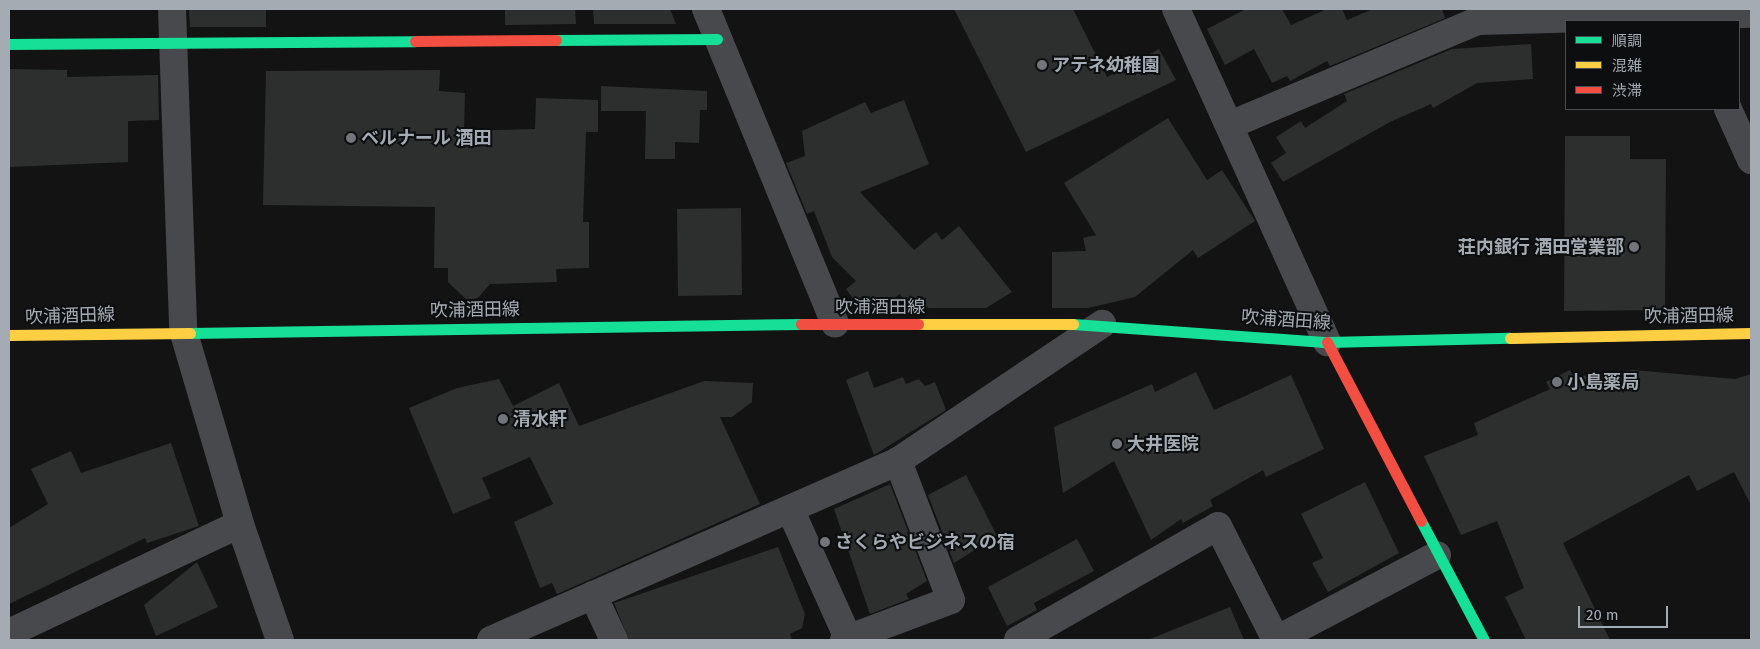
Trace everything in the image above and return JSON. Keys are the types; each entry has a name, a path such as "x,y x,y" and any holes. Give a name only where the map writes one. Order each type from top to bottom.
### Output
{"main road":[{"path":"9,44 717,39"},
{"name":"吹浦酒田線","path":"9,335 183,330 836,324 1102,324 1327,342 1751,333"},
{"path":"1327,342 1437,555 1484,640"}],"street":[{"path":"172,9 183,330 240,524 280,640"},
{"path":"706,9 836,324"},
{"path":"1176,9 1327,342"},
{"path":"1230,125 1478,21 1751,14"},
{"path":"1728,110 1751,160"},
{"path":"491,640 898,461 1102,324"},
{"path":"790,509 846,639 951,600 898,461"},
{"path":"9,633 240,524"},
{"path":"1018,640 1218,526 1276,640 1437,555"},
{"path":"593,595 614,640"}],"building":[{"path":"189,9 266,9 266,27 190,27"},
{"path":"505,9 575,9 576,24 505,25"},
{"path":"593,9 670,9 676,24 594,24"},
{"name":"アテネ幼稚園","path":"954,9 1073,9 1107,77 1159,49 1176,80 1026,152"},
{"path":"1246,9 1282,9 1291,25 1327,9 1342,9 1347,20 1373,9 1442,9 1445,18 1330,66 1327,61 1290,81 1287,76 1272,83 1254,49 1225,65 1207,29"},
{"path":"1531,44 1533,79 1477,83 1433,108 1431,104 1390,122 1283,182 1271,163 1286,153 1276,137 1301,121 1305,128 1347,101 1344,94 1452,49"},
{"path":"9,69 67,70 67,77 158,75 159,120 128,121 128,162 9,167"},
{"path":"440,70 439,91 465,93 464,131 535,129 536,98 598,100 598,132 586,132 583,222 589,222 589,268 556,269 557,282 490,284 478,298 467,300 448,282 448,268 434,268 435,207 263,205 266,71"},
{"path":"601,86 707,91 707,110 700,110 699,143 675,142 675,159 645,159 646,111 601,111"},
{"path":"904,100 929,164 860,192 914,250 936,232 942,240 959,226 1012,292 986,308 909,308 900,294 881,308 860,308 846,289 856,281 832,257 814,211 807,214 786,163 805,156 802,131 865,102 871,113"},
{"path":"1168,118 1207,180 1222,170 1255,221 1198,258 1193,250 1135,297 1088,308 1052,308 1052,252 1086,251 1083,238 1096,235 1064,183"},
{"path":"1565,136 1630,136 1630,159 1666,159 1665,310 1564,311"},
{"path":"741,208 742,295 678,296 677,209"},
{"path":"1570,370 1574,377 1633,370 1735,379 1751,374 1751,505 1734,472 1697,491 1689,475 1563,543 1610,640 1526,640 1505,597 1524,588 1497,521 1461,535 1424,456 1478,435 1474,423 1550,389 1546,382"},
{"path":"868,371 874,388 903,377 906,384 919,379 925,386 935,382 946,410 874,455 846,380"},
{"path":"1196,372 1214,410 1291,375 1324,449 1266,477 1263,470 1210,500 1213,506 1183,523 1181,519 1151,540 1114,461 1063,493 1054,427 1152,384 1155,392"},
{"path":"499,379 513,406 559,383 579,426 704,381 753,383 752,402 732,417 720,417 760,504 557,594 552,583 540,588 514,522 553,504 530,457 482,478 491,498 453,514 409,408 457,388"},
{"path":"171,443 199,526 147,543 145,538 9,604 9,528 48,504 31,469 71,451 81,473"},
{"path":"966,475 997,536 954,563 928,495"},
{"path":"1365,482 1399,553 1328,592 1312,563 1323,558 1301,514"},
{"path":"890,484 927,581 906,594 909,599 870,614 834,509"},
{"path":"1077,539 1094,571 1034,603 1037,610 1007,626 988,587"},
{"path":"778,547 805,614 802,628 790,634 792,640 629,640 614,603"},
{"path":"197,562 218,607 156,636 144,605"},
{"path":"1230,607 1244,640 1150,640 1150,639"}],"traffic: fast":[{"path":"556,40 717,39"},
{"path":"9,44 415,41"},
{"path":"190,333 801,324"},
{"path":"1073,324 1327,342 1510,338"},
{"path":"1421,521 1484,640"}],"traffic: slow":[{"path":"918,324 1073,324"},
{"path":"9,335 190,333"},
{"path":"1510,338 1751,333"}],"traffic: jam":[{"path":"415,41 556,40"},
{"path":"801,324 918,324"},
{"path":"1327,342 1421,521"}],"place":[{"name":"アテネ幼稚園","path":"1042,65"},
{"name":"ベルナール 酒田","path":"351,138"},
{"name":"荘内銀行 酒田営業部","path":"1634,247"},
{"name":"小島薬局","path":"1557,382"},
{"name":"清水軒","path":"503,419"},
{"name":"大井医院","path":"1117,444"},
{"name":"さくらやビジネスの宿","path":"825,542"}]}
